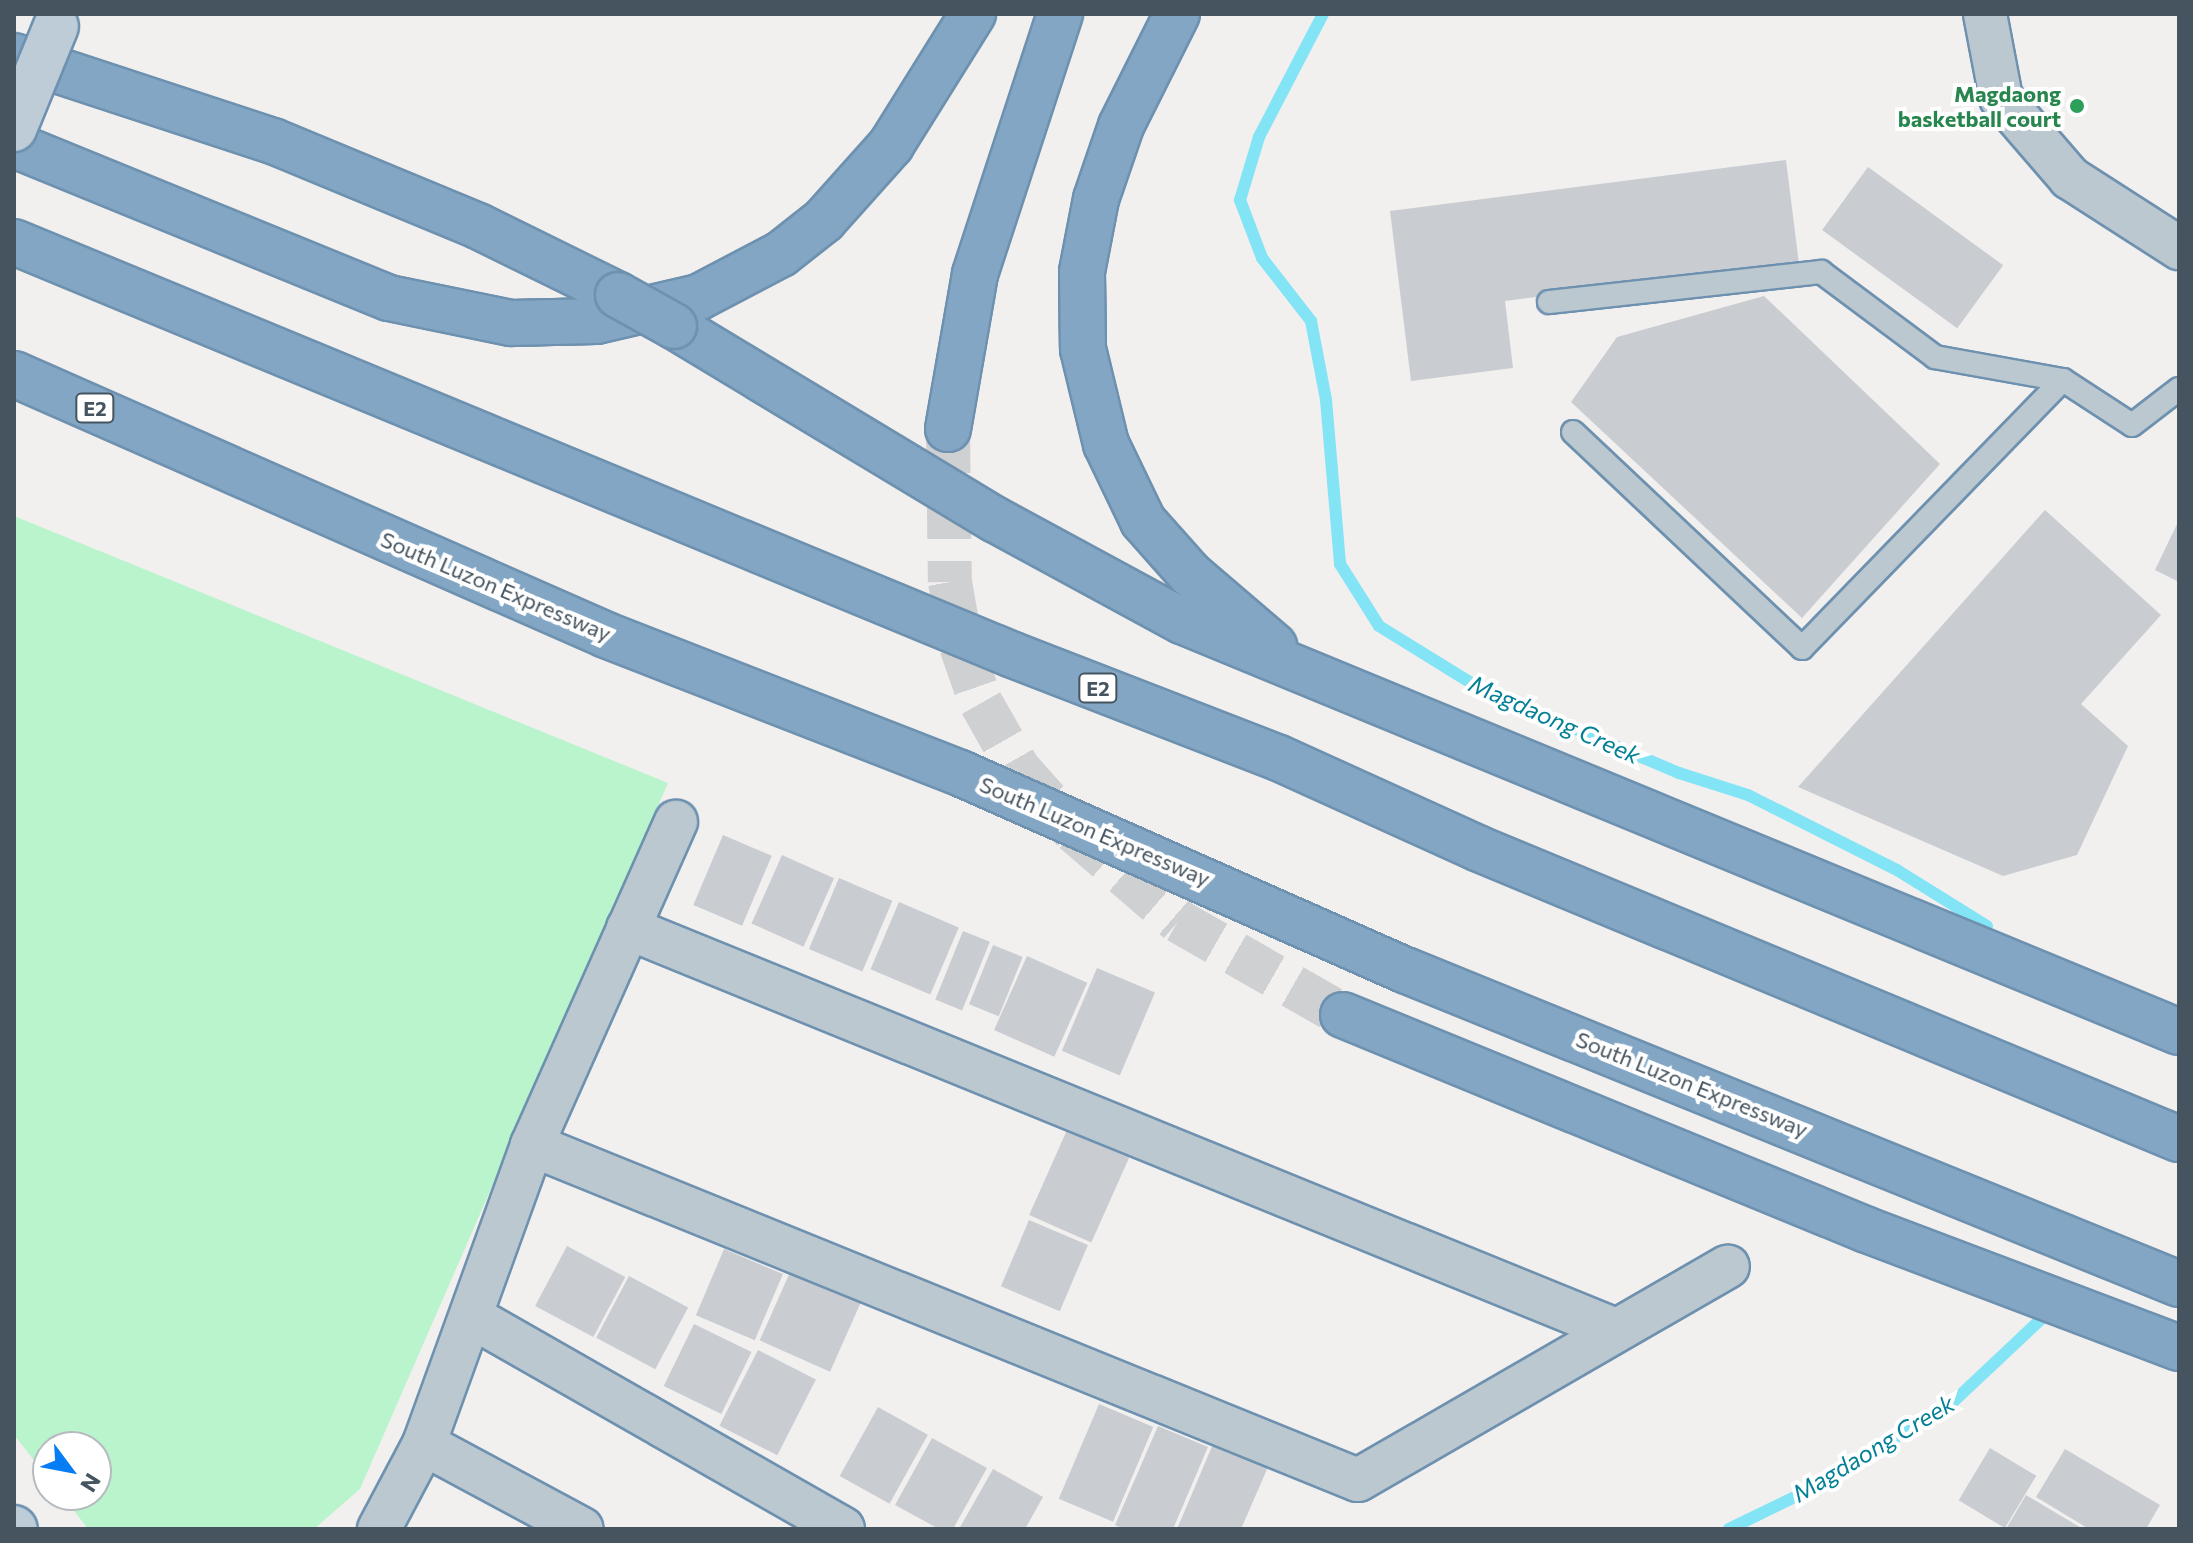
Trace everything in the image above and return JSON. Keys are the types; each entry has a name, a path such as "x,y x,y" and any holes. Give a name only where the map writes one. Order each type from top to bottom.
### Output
{"highway":[{"path":"14,145 389,298 511,323 596,321 699,297 781,254 824,220 914,113 973,14"},
{"path":"948,429 975,274 1060,14"},
{"path":"1177,14 1121,126 1087,236 1081,310 1093,401 1128,496 1163,546 1320,682"},
{"path":"14,56 273,141 478,226 674,326 1122,590 1320,682 2179,1032"},
{"name":"E2","path":"14,242 1013,655 1279,758 1477,848 2179,1139"},
{"name":"South Luzon Expressway","path":"14,374 606,635 960,773 1405,970 2179,1284"},
{"path":"1343,1015 1867,1230 2179,1348"}],"main road":[{"path":"14,129 58,20"}],"street":[{"path":"1985,14 2001,98 2070,178 2179,248"},
{"path":"372,1527 424,1444 532,1145 676,822"},
{"path":"628,928 1613,1329"},
{"path":"532,1145 1358,1480 1613,1329 1728,1266"},
{"path":"472,1317 843,1529"},
{"path":"424,1444 582,1529"}],"lane":[{"path":"1549,302 1821,272 1935,357 2063,380 2132,425 2179,389"},
{"path":"1573,432 1802,648 2063,380"}],"green space":[{"path":"14,516 668,783 360,1489 314,1529 88,1529 74,1511 112,1511 112,1431 32,1431 32,1458 14,1435"}],"building":[{"path":"1786,160 1799,264 1505,301 1513,368 1411,381 1390,211"},
{"path":"1868,167 2003,265 1957,328 1822,230"},
{"path":"1764,296 1940,464 1802,618 1571,402 1617,337"},
{"path":"2045,510 2161,615 2081,704 2128,746 2077,855 2003,876 1798,787"},
{"path":"2179,520 2179,582 2155,570"},
{"path":"723,835 772,856 742,926 693,905"},
{"path":"782,855 834,878 804,947 751,924"},
{"path":"839,878 892,901 862,972 809,949"},
{"path":"899,902 959,927 930,995 870,969"},
{"path":"963,931 990,942 962,1010 935,1000"},
{"path":"993,945 1023,957 999,1016 969,1004"},
{"path":"1027,956 1087,983 1054,1057 994,1030"},
{"path":"1097,968 1155,993 1120,1075 1062,1051"},
{"path":"1067,1130 1129,1158 1091,1243 1029,1215"},
{"path":"1029,1220 1088,1245 1060,1311 1001,1286"},
{"path":"567,1246 625,1277 593,1337 535,1306"},
{"path":"724,1249 783,1274 755,1340 696,1315"},
{"path":"791,1270 861,1301 830,1372 760,1340"},
{"path":"629,1276 688,1307 655,1369 596,1338"},
{"path":"694,1324 752,1352 721,1414 664,1386"},
{"path":"758,1350 816,1380 777,1455 719,1426"},
{"path":"1099,1404 1153,1427 1113,1522 1059,1499"},
{"path":"878,1407 928,1435 890,1504 840,1476"},
{"path":"1158,1426 1208,1447 1173,1529 1124,1529 1115,1525"},
{"path":"932,1438 987,1468 953,1529 939,1529 895,1505"},
{"path":"1213,1444 1268,1467 1241,1529 1177,1529"},
{"path":"1990,1448 2036,1476 2005,1528 1959,1500"},
{"path":"2065,1449 2160,1505 2146,1529 2089,1529 2036,1497"},
{"path":"993,1469 1043,1497 1025,1529 959,1529"},
{"path":"2026,1495 2083,1529 2006,1529"}],"waterway":[{"name":"Magdaong Creek","path":"1323,14 1259,137 1240,200 1262,258 1311,321 1326,400 1340,564 1379,626 1481,689 1679,773 1748,795 1897,870 1987,926"},
{"name":"Magdaong Creek","path":"1729,1529 1815,1487 1953,1402 2041,1319"}],"tunnel":[{"path":"948,429 950,582 961,646 981,703 1018,768 1074,831 1178,921 1343,1015"}],"place":[{"name":"Magdaong basketball court","path":"2077,106"}]}
